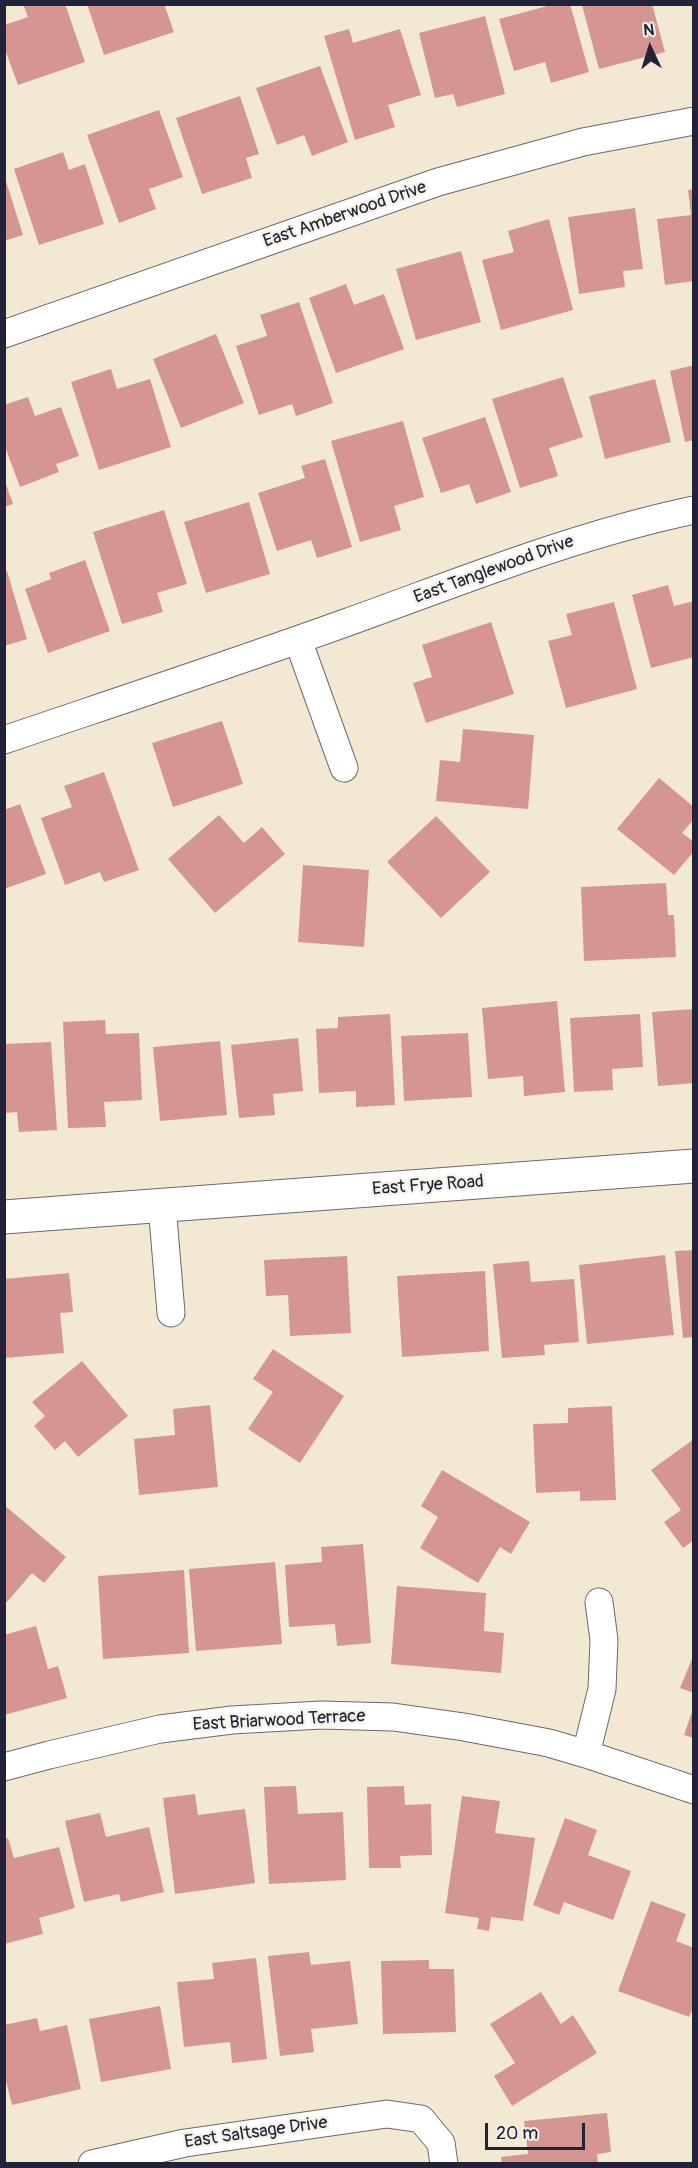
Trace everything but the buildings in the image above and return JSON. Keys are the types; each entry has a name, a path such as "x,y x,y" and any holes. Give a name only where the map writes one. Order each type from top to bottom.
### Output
{"street":[{"name":"East Amberwood Drive","path":"4,334 438,182 583,142 693,121"},
{"name":"East Tanglewood Drive","path":"4,740 298,640 560,546 614,529 693,510"},
{"path":"298,640 344,768"},
{"name":"East Frye Road","path":"4,1217 693,1166"},
{"path":"162,1205 171,1313"},
{"path":"586,1754 602,1689 604,1640 599,1602"},
{"name":"East Briarwood Terrace","path":"4,1767 160,1729 232,1720 321,1715 393,1717 549,1743 693,1790"},
{"name":"East Saltsage Drive","path":"92,2163 185,2143 387,2114 421,2119 441,2143 444,2163"}]}
